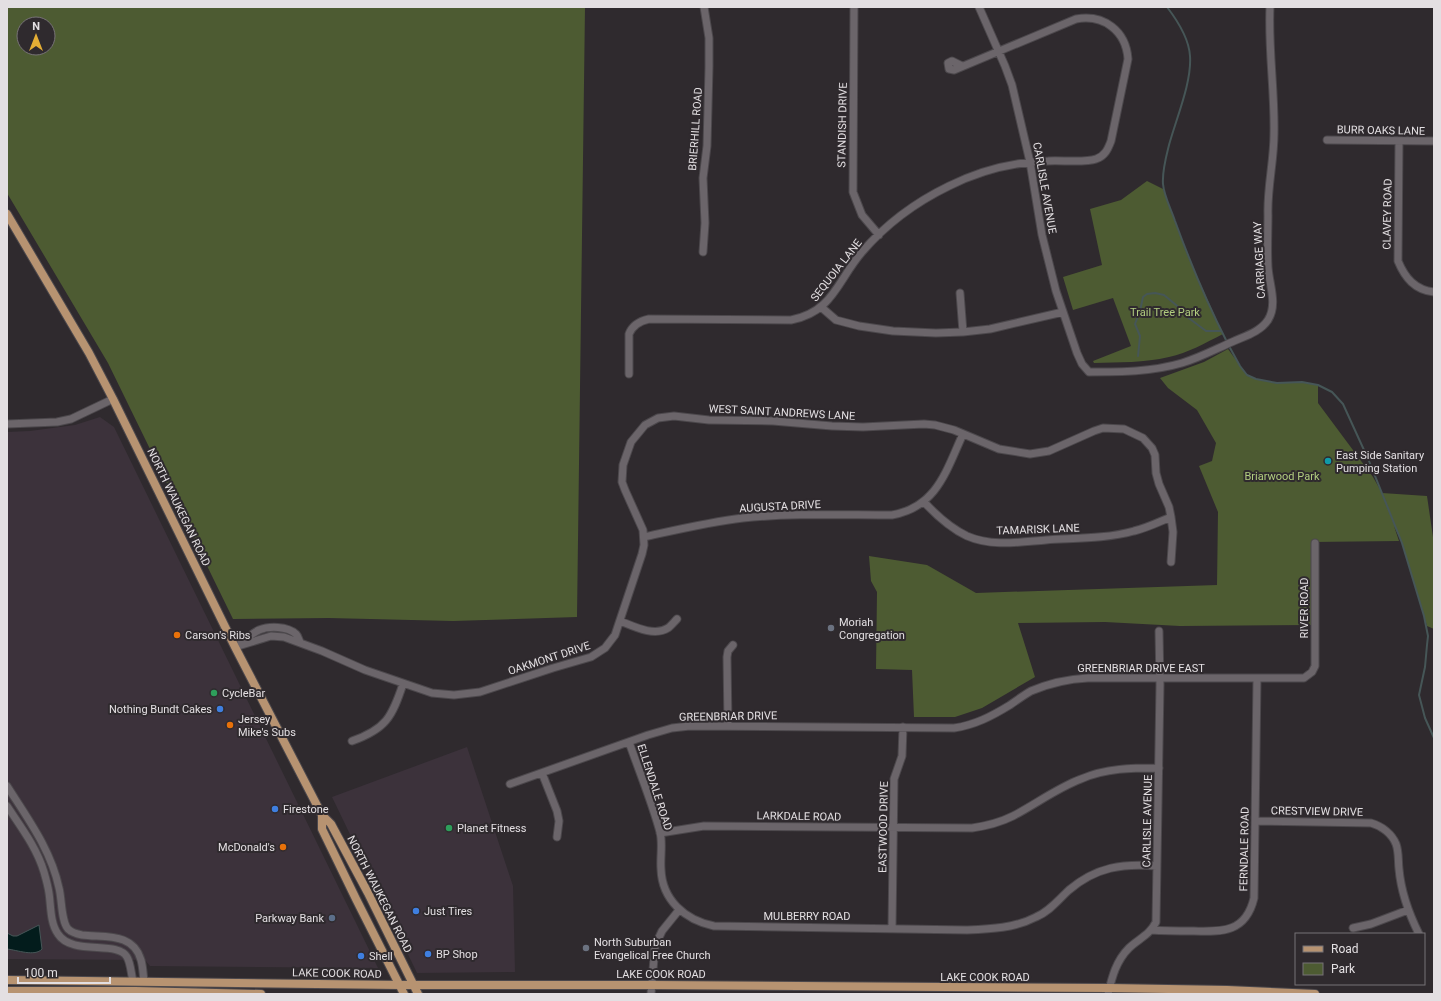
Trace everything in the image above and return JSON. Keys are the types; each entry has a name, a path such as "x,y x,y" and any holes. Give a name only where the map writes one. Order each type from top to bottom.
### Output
{"main road":[{"name":"NORTH WAUKEGAN ROAD","path":"7,214 89,353 114,399 235,646 322,816 332,824 418,994"},
{"name":"NORTH WAUKEGAN ROAD","path":"322,816 322,829 404,994"},
{"name":"LAKE COOK ROAD","path":"7,980 400,986 652,985 1316,994"},
{"path":"7,991 135,991 261,994"}],"street":[{"name":"BRIERHILL ROAD","path":"703,252 705,223 702,189 707,146 710,67 709,38 704,7"},
{"name":"STANDISH DRIVE","path":"854,7 853,192 862,215 879,235"},
{"name":"CARLISLE AVENUE","path":"979,7 1012,85 1030,162 1042,235 1056,291 1077,353 1082,364 1089,372"},
{"name":"CARRIAGE WAY","path":"1089,372 1132,372 1159,369 1183,363 1253,332 1263,326 1269,318 1272,310 1272,301 1268,268 1268,212 1274,135 1270,7"},
{"name":"SEQUOIA LANE","path":"629,374 629,334 630,330 638,324 649,319 791,320 810,315 827,302 856,260 879,235 903,214 948,186 975,174 1003,166 1030,162 1095,160 1107,151 1112,135 1128,59 1127,49 1123,39 1117,32 1107,23 1097,19 1086,17 1076,18 998,50"},
{"path":"962,66 998,50"},
{"name":"BURR OAKS LANE","path":"1327,140 1434,141"},
{"name":"CLAVEY ROAD","path":"1399,141 1398,261 1405,276 1415,286 1434,292"},
{"path":"960,292 963,332"},
{"path":"821,307 836,320 860,326 913,332 963,332 990,329 1063,312"},
{"path":"7,424 34,424 71,419 114,399"},
{"name":"WEST SAINT ANDREWS LANE","path":"639,431 644,425 658,418 674,416 709,420 773,421 863,427 930,424 946,427 999,449 1030,454 1049,451 1104,428 1124,429 1143,438 1155,454 1156,473 1169,507 1171,518 1173,532 1171,562"},
{"name":"OAKMONT DRIVE","path":"235,646 259,630 266,628 288,629 296,634 300,642 364,670 403,684 439,694 468,694 480,692 552,668 591,657 611,642 640,564 644,545 643,530 625,490 622,474 626,454 631,442 639,431"},
{"path":"924,502 942,481 963,434"},
{"name":"AUGUSTA DRIVE","path":"644,537 743,518 793,515 892,515 910,511 924,502"},
{"name":"TAMARISK LANE","path":"924,502 938,517 951,527 974,539 996,543 1083,539 1110,536 1134,531 1171,518"},
{"name":"RIVER ROAD","path":"1312,672 1315,666 1316,651 1315,543"},
{"path":"620,621 645,630 662,631 668,628 677,619"},
{"name":"CARLISLE AVENUE","path":"1151,930 1156,922 1157,911 1160,678 1159,632"},
{"path":"728,725 727,657 728,651 733,645"},
{"name":"GREENBRIAR DRIVE EAST","path":"931,727 954,728 967,726 998,712 1030,692 1048,684 1069,679 1298,679 1309,676 1312,672"},
{"name":"FERNDALE ROAD","path":"1151,930 1223,931 1238,925 1246,918 1251,909 1254,898 1257,679"},
{"path":"352,741 381,726 388,718 397,702 403,684"},
{"name":"GREENBRIAR DRIVE","path":"510,784 648,735 672,728 728,725 931,727"},
{"name":"EASTWOOD DRIVE","path":"892,928 894,779 902,756 903,727"},
{"name":"ELLENDALE ROAD","path":"629,742 660,833 661,876 668,895 679,910"},
{"name":"LARKDALE ROAD","path":"660,833 704,826 938,829 972,828 999,822 1013,816 1082,778 1122,768 1159,768"},
{"path":"542,773 557,811 559,821 556,837"},
{"path":"7,786 49,855 60,890 64,921 67,928 76,934 120,938 130,943 136,950 141,960 144,981"},
{"path":"7,806 36,853 44,872 54,924 58,935 65,941 74,944 86,947 116,950 124,953 128,958 133,981"},
{"name":"CRESTVIEW DRIVE","path":"1255,821 1377,824 1389,833 1396,844 1399,869 1408,910 1419,933"},
{"name":"MULBERRY ROAD","path":"679,910 692,920 702,924 714,926 938,929 1002,928 1020,924 1037,917 1048,910 1079,882 1107,869 1137,865 1157,866"},
{"path":"651,994 655,946 662,931 679,910"},
{"path":"1354,928 1371,924 1408,910"},
{"path":"1109,991 1113,973 1119,960 1129,948 1151,930"}],"shaded area":[{"path":"100,417 114,427 378,968 150,966 145,960 7,959 7,432 30,431 75,425"},
{"path":"467,747 513,886 515,972 417,973 332,797"}],"green space":[{"path":"7,7 585,7 577,617 453,621 329,618 233,619 108,363 7,193"},
{"name":"Trail Tree Park","path":"1147,181 1163,189 1187,254 1223,334 1190,350 1169,357 1141,361 1094,363 1093,361 1131,346 1113,298 1073,310 1063,277 1102,265 1090,209 1121,200"},
{"name":"Briarwood Park","path":"1228,349 1247,375 1256,379 1277,383 1302,382 1318,385 1318,403 1373,477 1382,493 1427,496 1434,544 1434,629 1427,626 1402,543 1394,526 1399,541 1312,542 1311,625 1180,626 1105,622 1018,623 1035,677 982,708 955,717 914,717 912,670 876,669 877,592 871,581 869,556 927,565 976,593 1217,585 1218,512 1199,466 1212,461 1216,443 1197,410 1168,388 1160,378 1204,362"}],"water":[{"path":"39,925 42,949 35,953 30,953 7,949 7,933 17,936"}],"waterway":[{"path":"1167,7 1185,36 1189,50 1190,66 1186,89 1169,145 1163,174 1163,184 1168,202 1193,267 1227,342"},
{"path":"1138,356 1140,336 1135,324 1143,297 1147,294 1155,293 1164,295 1182,310 1186,316 1206,331 1221,331"},
{"path":"1229,346 1240,366 1247,375 1256,379 1277,383 1302,382 1318,385 1332,392 1343,404 1369,461 1402,543 1424,616 1428,636 1425,667 1419,695 1425,718 1434,738"}],"place":[{"name":"East Side Sanitary Pumping Station","path":"1328,461"},
{"name":"Moriah Congregation","path":"831,628"},
{"name":"Carson's Ribs","path":"177,635"},
{"name":"CycleBar","path":"214,693"},
{"name":"Nothing Bundt Cakes","path":"220,709"},
{"name":"Jersey Mike's Subs","path":"230,725"},
{"name":"Firestone","path":"275,809"},
{"name":"Planet Fitness","path":"449,828"},
{"name":"McDonald's","path":"283,847"},
{"name":"Just Tires","path":"416,911"},
{"name":"Parkway Bank","path":"332,918"},
{"name":"North Suburban Evangelical Free Church","path":"586,948"},
{"name":"BP Shop","path":"428,954"},
{"name":"Shell","path":"361,956"}]}
